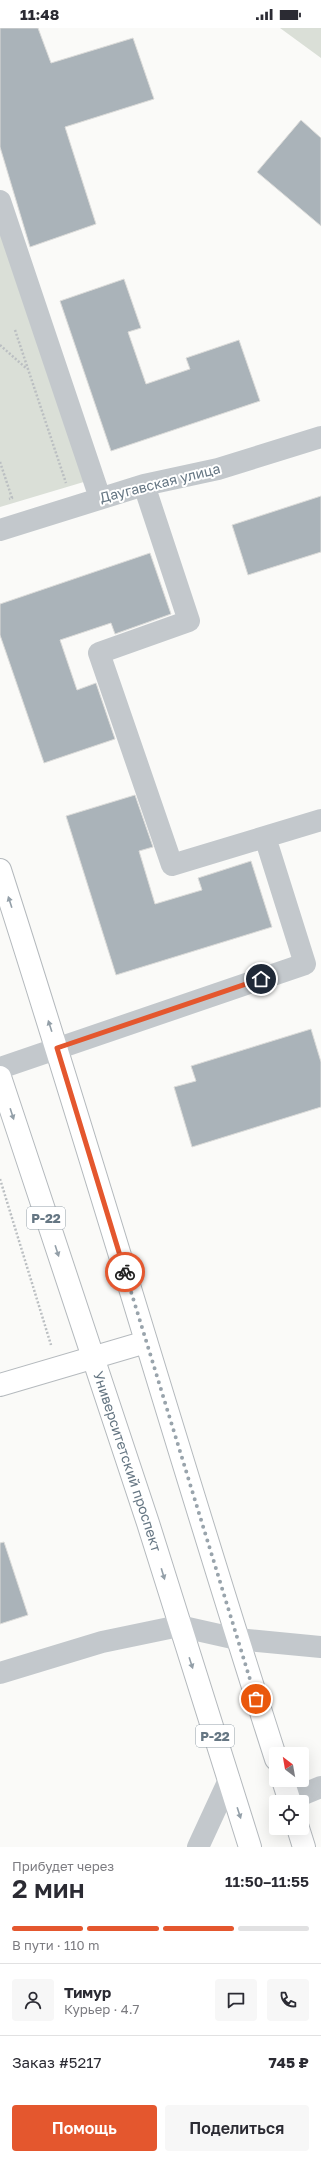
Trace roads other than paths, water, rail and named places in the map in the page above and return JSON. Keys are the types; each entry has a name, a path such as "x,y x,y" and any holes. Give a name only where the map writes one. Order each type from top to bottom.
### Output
{"main road":[{"path":"0,870 57,1048 237,1639 272,1747"},
{"name":"Университетский проспект","path":"0,1077 148,1523 179,1626 250,1847"},
{"path":"0,1385 146,1342"},
{"path":"300,1835 304,1847"}],"street":[{"path":"0,201 100,498"},
{"name":"Даугавская улица","path":"0,530 144,485 218,469 321,437"},
{"path":"144,485 189,621 99,653 172,865 321,820"},
{"path":"0,1068 305,964 265,837"},
{"path":"0,1673 102,1642 179,1626 237,1639 321,1647"},
{"path":"198,1847 229,1780"},
{"path":"287,1794 321,1787"}]}
